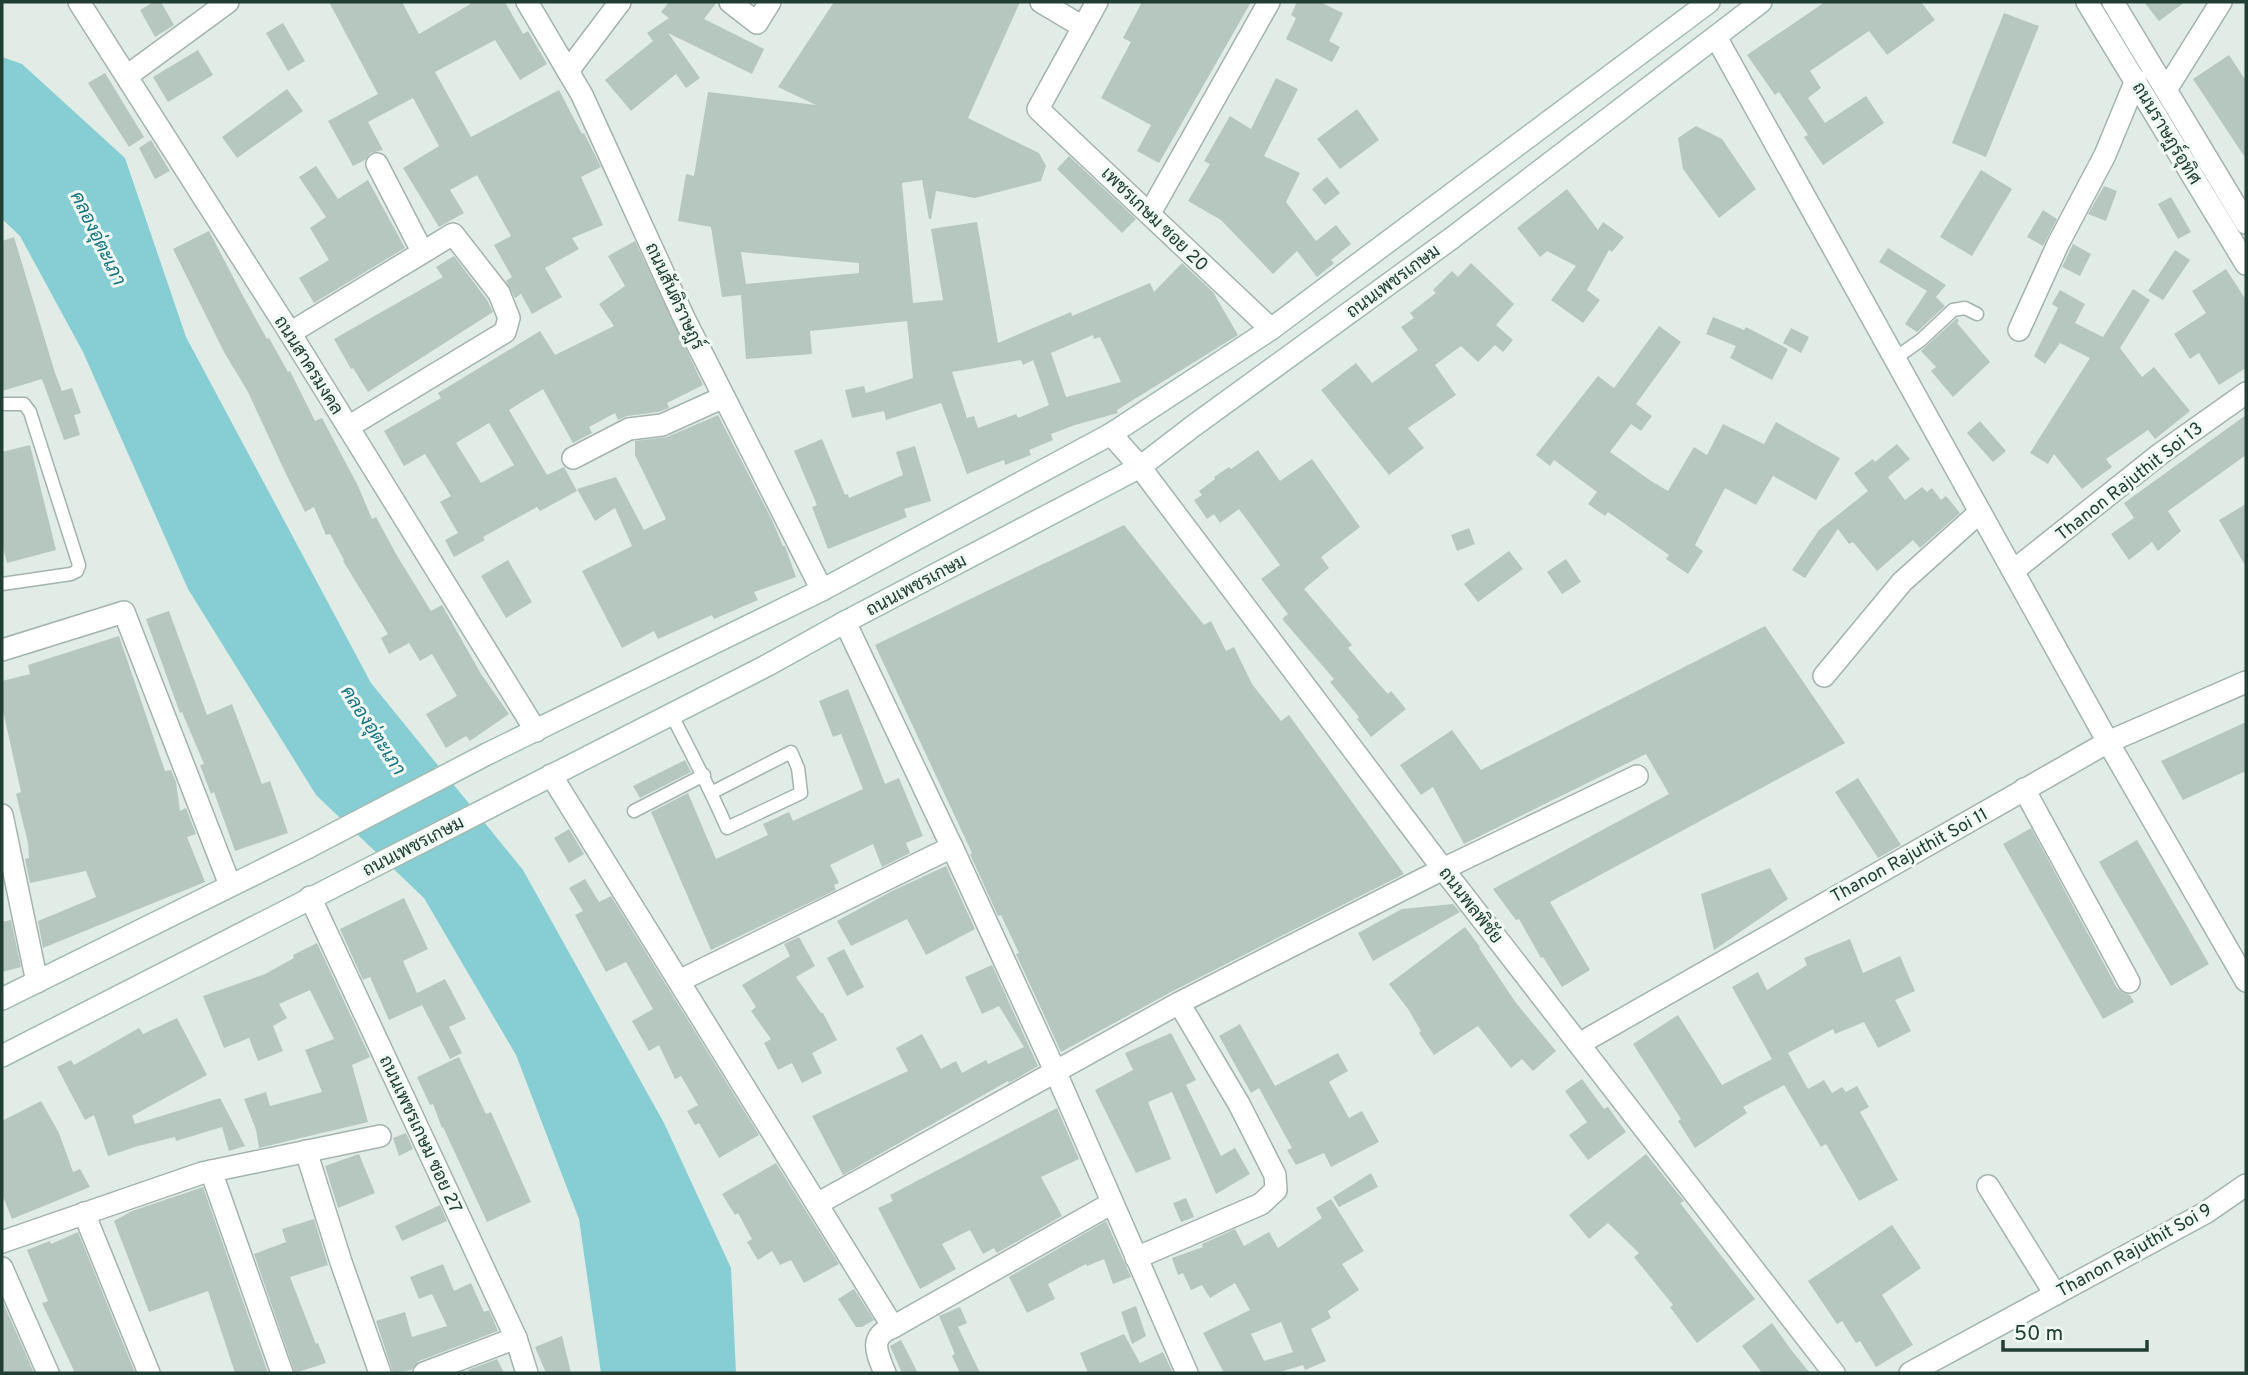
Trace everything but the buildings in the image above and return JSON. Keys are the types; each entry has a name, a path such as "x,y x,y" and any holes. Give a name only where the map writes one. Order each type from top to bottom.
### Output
{"street":[{"name":"ถนนสาครมงคล","path":"79,2 290,333 536,732"},
{"path":"127,76 228,2"},
{"name":"ถนนสันติราษฎร์","path":"527,2 582,95 684,318 822,590"},
{"path":"568,71 620,2"},
{"path":"730,2 757,23 770,2"},
{"path":"1041,2 1083,27 1097,2"},
{"path":"1150,213 1269,2"},
{"name":"ถนนเพชรเกษม","path":"2,999 303,850 487,754 822,590 1111,434 1271,329 1709,2"},
{"name":"ถนนเพชรเกษม","path":"2,1056 766,666 1140,467 1452,238 1761,2"},
{"name":"ถนนราษฏร์อุทิศ","path":"2087,2 2246,264"},
{"path":"2113,2 2243,209"},
{"path":"2166,90 2221,2"},
{"name":"เพชรเกษม ซอย 20","path":"1083,27 1038,109 1271,329"},
{"path":"1716,37 2108,742 2246,981"},
{"path":"2019,330 2058,244 2105,155 2136,80"},
{"path":"377,164 422,251"},
{"path":"290,333 453,233 499,293 509,318 505,332 348,427"},
{"name":"Thanon Rajuthit Soi 13","path":"2013,571 2160,454 2246,393"},
{"path":"573,458 629,429 662,425 724,397"},
{"name":"ถนนพลพิชัย","path":"1111,434 1140,467 1443,869 1834,1373"},
{"path":"1824,676 1902,582 1980,513"},
{"path":"2,650 124,612 230,885"},
{"path":"845,622 1056,1073 1187,1373"},
{"name":"Thanon Rajuthit Soi 11","path":"1579,1044 2108,742 2246,682"},
{"path":"551,775 893,1327"},
{"path":"817,1204 1179,1003 1443,869 1637,776"},
{"path":"2024,789 2129,982"},
{"path":"2,816 37,982"},
{"path":"678,981 952,847"},
{"name":"ถนนเพชรเกษม ซอย 27","path":"318,894 516,1338 527,1373"},
{"path":"1136,1258 1261,1204 1276,1190 1275,1175 1239,1104 1179,1003"},
{"path":"2,1242 211,1171 380,1136"},
{"path":"306,1151 380,1373"},
{"path":"211,1171 282,1373"},
{"name":"Thanon Rajuthit Soi 9","path":"1910,1373 2205,1213 2246,1185"},
{"path":"1988,1186 2055,1294"},
{"path":"885,1373 877,1349 877,1338 883,1331 1112,1203"},
{"path":"84,1213 149,1373"},
{"path":"2,1268 48,1373"},
{"path":"424,1373 516,1338"}],"lane":[{"path":"1894,359 1921,340 1953,310 1965,308 1977,314"},
{"path":"2,404 24,404 30,412 79,565 77,571 71,574 2,584"},
{"path":"671,714 704,775 711,793 727,828 801,793 798,768 791,752 711,793"},
{"path":"634,811 704,775"}],"water":[{"name":"คลองอุ่ตะเภา","path":"2,57 22,64 125,158 186,337 371,683 523,870 664,1123 731,1268 736,1373 601,1373 579,1219 516,1055 424,898 316,795 188,589 83,352 20,236 2,219"}]}
